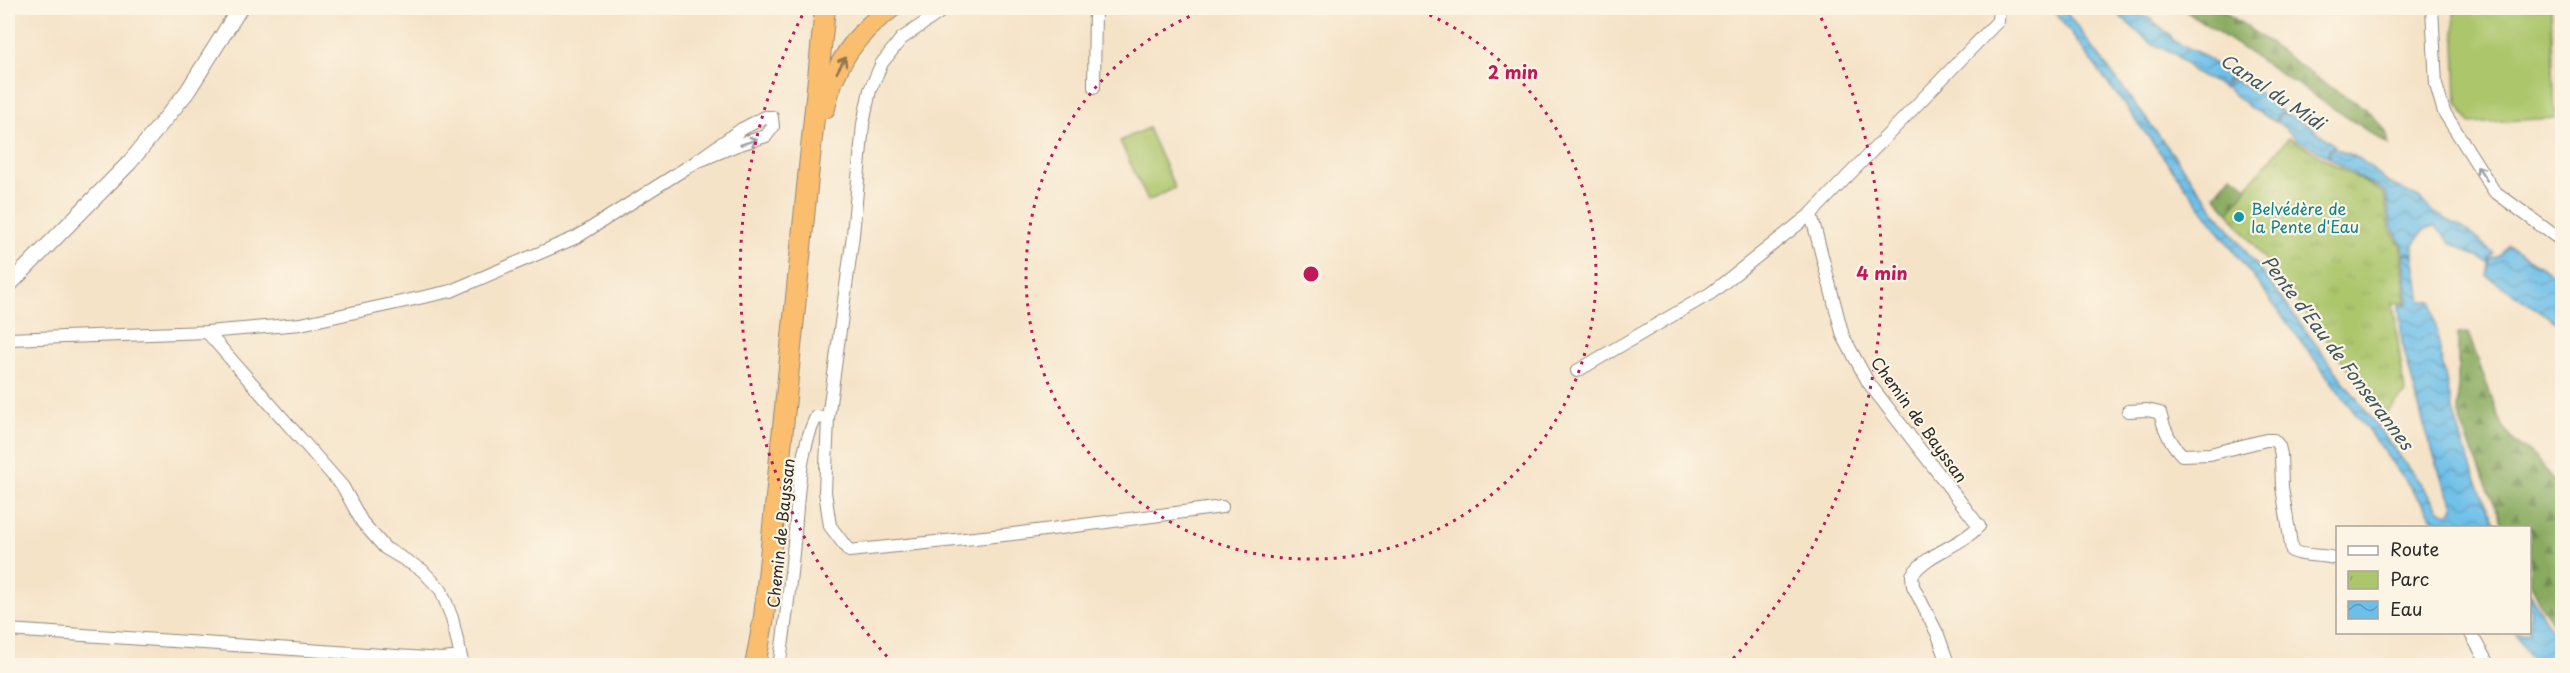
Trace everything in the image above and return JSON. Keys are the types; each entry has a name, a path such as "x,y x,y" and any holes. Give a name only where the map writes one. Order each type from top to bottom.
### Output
{"highway":[{"path":"750,666 815,8"},
{"path":"755,666 764,617 825,8"},
{"path":"801,265 829,88 841,63 862,31 891,8"}],"street":[{"path":"228,27 234,8"},
{"path":"8,286 130,162 187,92 240,8"},
{"path":"946,8 901,39 882,63 870,90 863,124 853,235 828,418 825,492 830,526 849,551 1013,534 1222,507"},
{"path":"1094,87 1095,8"},
{"path":"1576,371 1711,293 1811,214 1998,21 1999,8"},
{"path":"2432,8 2436,85 2444,112 2494,191 2562,241"},
{"path":"8,339 207,332 301,324 451,291 577,237 694,164 742,129 765,117 772,117 773,127 766,136 737,145 694,164"},
{"name":"Chemin de Bayssan","path":"1811,214 1843,336 1868,382 1979,526 1968,538 1919,565 1912,575 1913,586 1938,635 1949,666"},
{"path":"8,630 462,661 452,618 441,590 422,570 385,548 362,522 343,487 329,470 207,332"},
{"path":"2128,411 2147,410 2160,413 2163,428 2172,445 2182,455 2210,453 2274,440 2279,446 2281,455 2282,487 2292,551 2301,555 2324,554 2336,559"},
{"name":"Chemin de Bayssan","path":"779,666 788,611 798,502 808,434 816,417 828,418"},
{"path":"2471,634 2489,666"}],"green space":[{"path":"2181,8 2218,8 2246,26 2328,86 2365,108 2386,131 2389,145"},
{"path":"2454,8 2551,8 2555,118 2470,123 2457,103"},
{"path":"1148,128 1175,188 1148,201 1120,141"},
{"path":"2289,137 2384,194 2389,228 2401,246 2406,302 2393,303 2405,394 2384,415 2229,213 2250,183"},
{"path":"2231,175 2243,183 2251,193 2229,213 2215,195"},
{"path":"2468,333 2502,426 2514,441 2535,457 2557,485 2562,486 2562,636 2541,605 2531,584 2531,526 2504,526 2461,424 2458,408 2458,334"}],"water":[{"path":"2052,8 2063,8 2441,511 2447,514 2453,510 2454,505 2442,480 2424,425 2402,342 2399,305 2408,303 2404,256 2409,253 2414,256 2421,301 2432,301 2448,389 2463,444 2472,471 2497,526 2439,526"},
{"path":"2127,9 2149,18 2169,34 2173,41 2203,55 2231,77 2225,81 2224,88 2193,71 2174,53 2149,42 2121,17 2122,11"},
{"path":"2231,79 2256,90 2278,110 2280,109 2282,112 2277,115 2276,122 2252,109 2226,88 2227,82"},
{"path":"2283,113 2309,125 2335,146 2329,149 2328,156 2297,139 2278,122 2278,116"},
{"path":"2335,148 2360,159 2387,182 2419,198 2433,212 2464,229 2494,253 2489,258 2489,263 2451,243 2435,226 2425,229 2414,244 2414,255 2409,252 2404,255 2403,246 2391,226 2386,192 2363,180 2329,157 2330,151"},
{"path":"2508,245 2562,280 2562,326 2487,276 2490,259 2500,256"},
{"path":"2531,595 2562,648 2562,665 2536,665 2516,634 2531,634"}],"place":[{"name":"Belvédère de la Pente d'Eau","path":"2239,217"}],"water label":[{"name":"Canal du Midi","path":"2273,91"},
{"name":"Pente d'Eau de Fonserannes","path":"2338,352"}]}
